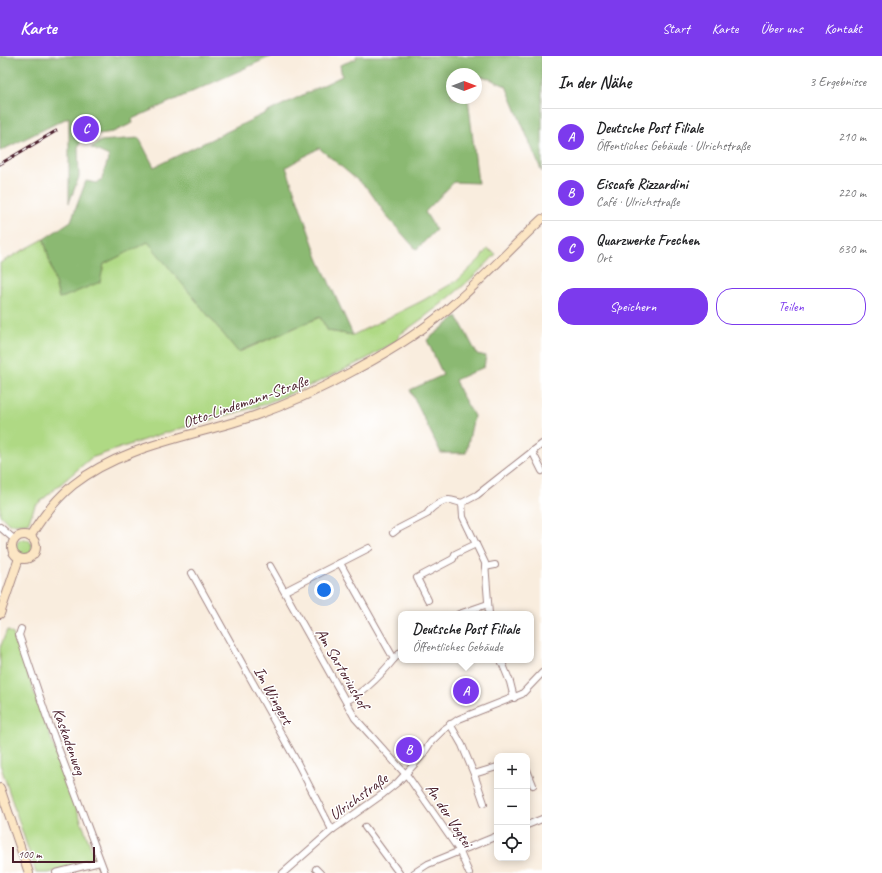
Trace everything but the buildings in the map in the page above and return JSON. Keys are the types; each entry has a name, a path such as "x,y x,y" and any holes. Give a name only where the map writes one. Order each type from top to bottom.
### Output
{"street":[{"name":"Otto-Lindemann-Straße","path":"30,537 44,515 59,498 74,485 101,467 150,447 254,416 290,402 320,389 394,347 424,327 457,301 542,219"},
{"path":"393,533 427,514 429,510 445,501 450,500 462,503 477,495 542,444"},
{"path":"532,451 542,471"},
{"path":"462,503 463,517 484,560 488,611"},
{"path":"0,527 15,540"},
{"path":"24,536 30,537 35,543 36,547 34,554 27,559 16,556 13,550 15,540 24,536"},
{"path":"428,600 417,578 453,559 455,554 476,544"},
{"path":"284,591 369,548"},
{"path":"0,614 19,558"},
{"path":"340,563 394,659"},
{"path":"485,567 495,564"},
{"name":"Am Sartoriushof","path":"270,566 358,721 406,774"},
{"name":"Im Wingert","path":"192,573 298,764 332,830"},
{"path":"468,611 488,604"},
{"name":"Kaskadenweg","path":"21,629 19,635 50,725 105,873"},
{"path":"346,701 367,688 398,655"},
{"path":"502,663 510,682 514,698"},
{"name":"Ulrichstraße","path":"283,873 332,830 383,794 406,774 434,739 450,724 522,694 542,673"},
{"path":"450,724 462,745 484,803"},
{"path":"474,774 494,769"},
{"name":"An der Vogtei","path":"406,774 459,850 469,873"},
{"path":"530,778 533,785"},
{"path":"0,788 29,873"},
{"path":"530,824 542,819"},
{"path":"365,827 399,873"},
{"path":"414,873 428,864 459,850 494,837"},
{"path":"56,873 100,862"}],"green space":[{"path":"0,56 272,56 132,119 133,123 113,132 92,135 89,128 80,130 83,138 78,147 79,177 69,203 69,117 0,151"},
{"path":"356,56 542,56 542,172 506,86 482,77 482,68 446,68 446,104 469,104 478,183 454,182 425,212 436,230 417,249 389,219 368,189 319,148 286,167 318,258 353,335 328,331 320,317 238,352 148,242 104,264 100,282 59,298 44,239 71,221 86,181 97,183 102,179 109,156 91,148 101,141 139,138 154,167 342,76 340,65 356,59"},
{"path":"44,239 59,298 104,264 148,241 239,352 320,317 328,331 353,335 422,301 458,280 480,259 487,249 496,254 450,297 399,335 398,340 366,359 314,384 262,405 158,435 91,458 35,506 28,523 9,524 0,515 0,263"},
{"path":"457,316 477,354 486,356 484,367 455,380 474,416 466,453 441,453 410,390 443,375 427,340"},
{"path":"24,539 31,544 32,547 27,554 24,555 17,550 16,547 21,540"},
{"path":"7,630 13,634 95,859 49,873 36,873 0,764 0,648"}],"railway":[{"path":"0,164 56,131"}],"place":[{"name":"Quarzwerke Frechen","path":"86,129"},
{"name":"Deutsche Post Filiale","path":"466,691"},
{"name":"Eiscafe Rizzardini","path":"409,750"}]}
